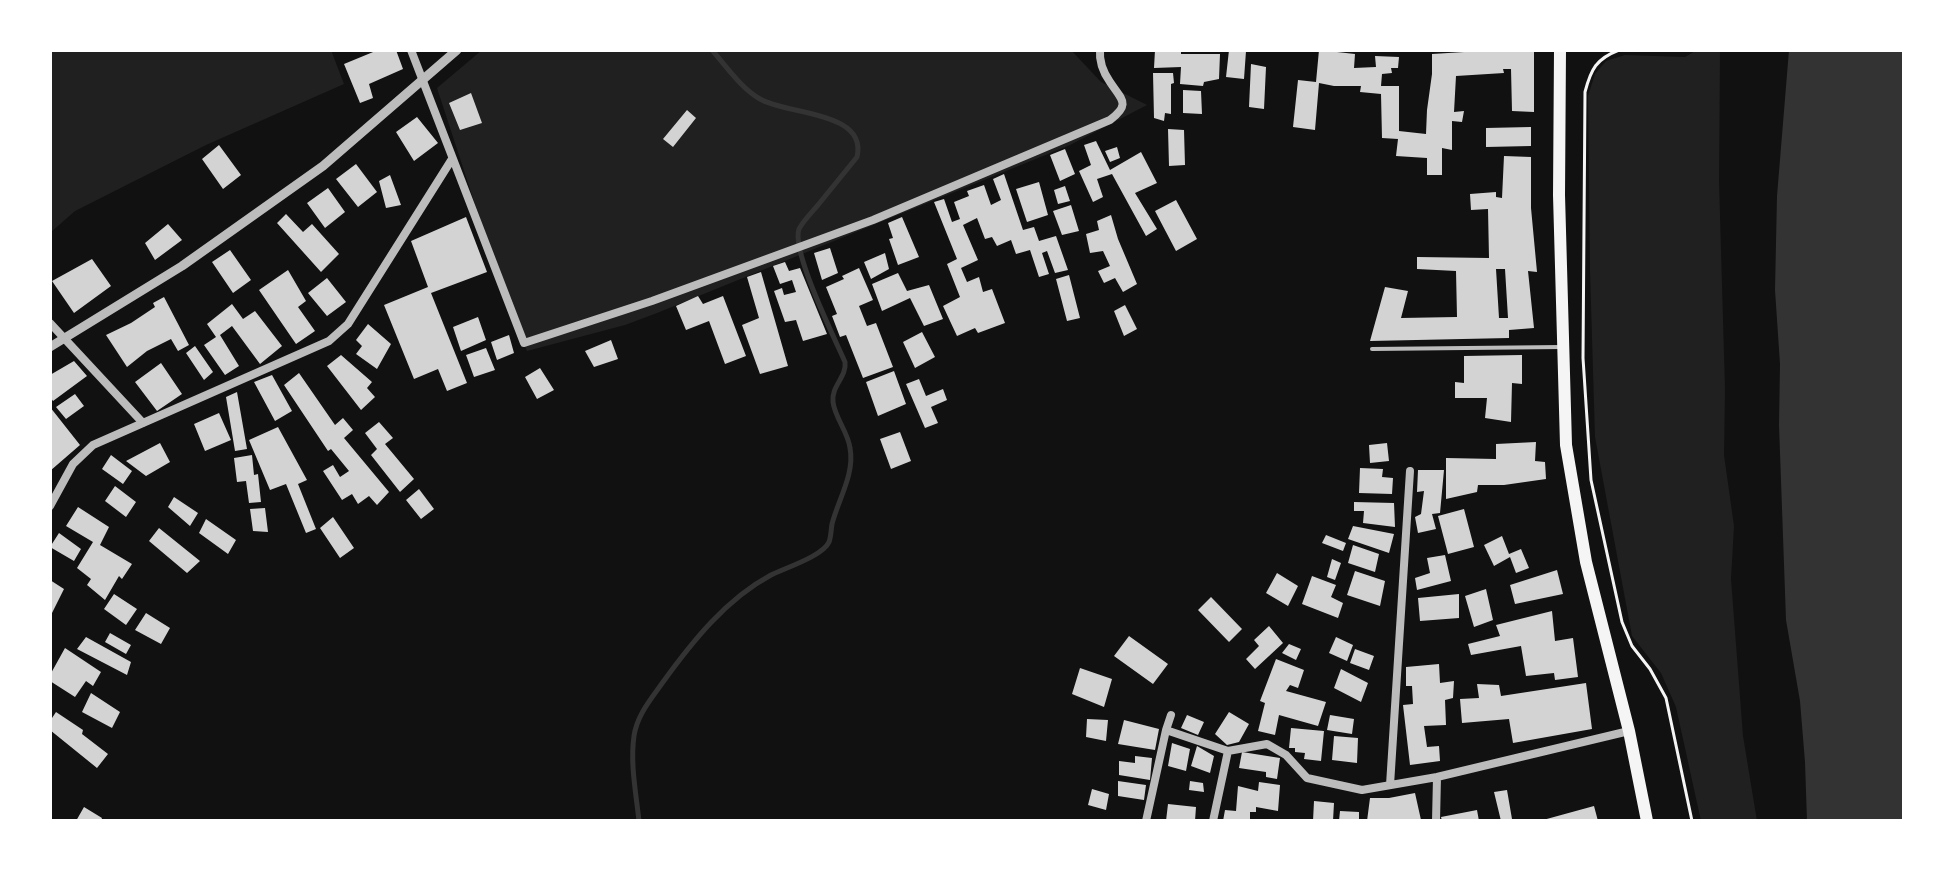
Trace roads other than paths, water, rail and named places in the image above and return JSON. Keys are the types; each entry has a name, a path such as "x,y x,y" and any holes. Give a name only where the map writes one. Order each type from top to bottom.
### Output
{"main road":[{"path":"1560,50 1559,195 1566,445 1586,562 1629,731 1647,821"}],"street":[{"path":"411,50 524,343 652,301 873,220 1110,120 1123,107 1123,99 1103,70 1100,50"},
{"path":"50,347 182,266 310,175 457,50"},
{"path":"50,506 73,464 93,445 329,341 348,324 452,159"},
{"path":"50,323 143,423"},
{"path":"1390,785 1410,471"},
{"path":"1146,821 1171,715"},
{"path":"1166,730 1228,751 1267,744 1286,755 1307,778 1362,790 1437,777 1629,731"},
{"path":"1213,821 1228,751"},
{"path":"1436,821 1437,777"}],"lane":[{"path":"1372,349 1563,347"}],"waterway":[{"path":"639,821 633,746 638,721 645,708 711,622 739,596 771,575 812,557 825,547 830,540 851,458 849,442 833,402 845,362 807,275 798,240 803,223 857,157 857,142 850,131 838,123 760,99 740,83 712,50"}]}
